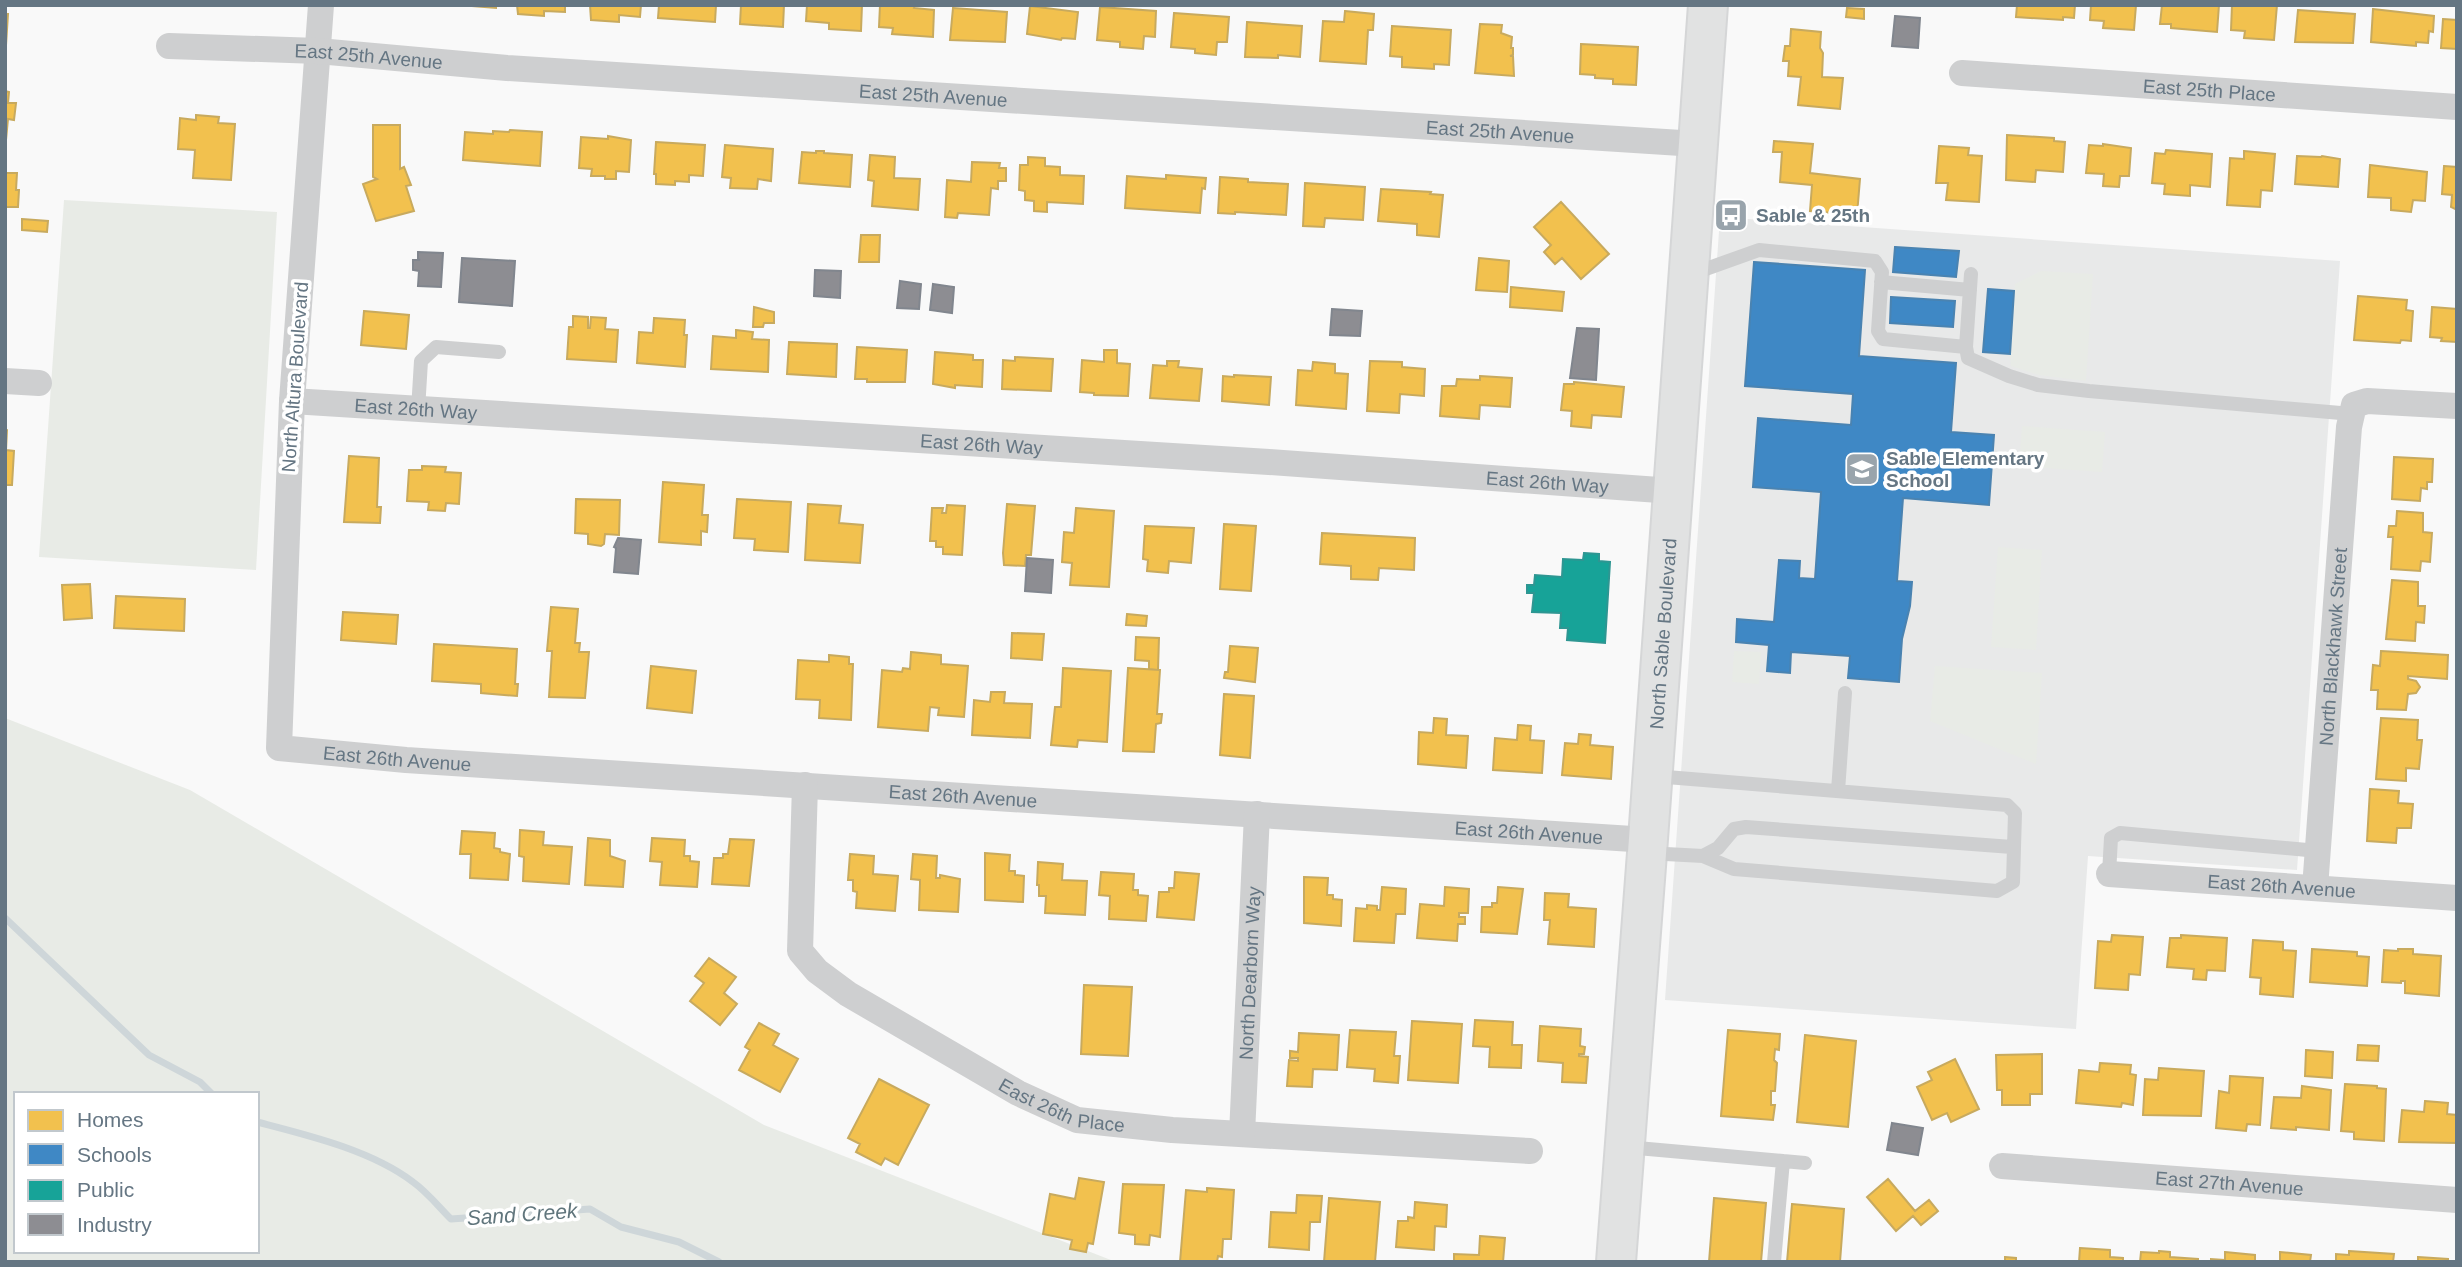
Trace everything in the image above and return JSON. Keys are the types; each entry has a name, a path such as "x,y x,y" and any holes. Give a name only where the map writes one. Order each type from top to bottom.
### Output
{"street":[{"name":"North Altura Boulevard","path":"279,748 292,401 321,5"},
{"name":"North Sable Boulevard","path":"1616,1262 1707,5"},
{"name":"East 25th Avenue","path":"169,46 318,51 507,68 1697,145"},
{"name":"East 25th Place","path":"1962,73 2457,107"},
{"path":"5,382 38,383"},
{"name":"East 26th Way","path":"292,401 1269,462 1673,491"},
{"path":"2353,410 2367,401 2457,406"},
{"name":"North Blackhawk Street","path":"2315,888 2349,427 2353,410"},
{"name":"East 26th Avenue","path":"279,748 406,760 1257,814 1648,846"},
{"name":"East 26th Place","path":"805,786 800,951 817,971 848,994 1018,1093 1077,1120 1172,1130 1530,1151"},
{"name":"North Dearborn Way","path":"1242,1134 1257,814"},
{"name":"East 26th Avenue","path":"2109,874 2457,898"},
{"name":"East 27th Avenue","path":"2002,1166 2457,1200"}],"lane":[{"path":"1688,275 1759,250 1875,261 1882,272 1878,331 1883,339 1966,347"},
{"path":"1971,274 1966,347 1968,358 2009,376 2038,385 2089,391 2353,410"},
{"path":"1881,282 1970,290"},
{"path":"418,410 421,361 436,347 499,352"},
{"path":"1838,791 1845,693"},
{"path":"1648,846 1703,856 1734,869 1997,891 2012,882 2015,813 2007,805 1653,775"},
{"path":"1703,856 1718,848 1734,829 1746,827 2012,847"},
{"path":"2109,874 2111,838 2120,833 2318,851"},
{"path":"1624,1147 1805,1163"},
{"path":"1774,1262 1783,1161"}],"shaded area":[{"path":"64,200 277,212 256,570 39,557"},
{"path":"1720,217 2340,261 2297,870 2088,856 2076,1029 1665,1000"},
{"path":"2041,271 2093,274 2086,381 2039,375 2011,366 2015,284"},
{"path":"2022,426 2105,432 2102,472 2019,466"},
{"path":"1998,547 2042,550 2036,650 1991,647"},
{"path":"1734,651 1761,652 1759,684 1732,682"},
{"path":"1935,666 2042,673 2036,764 1930,721"},
{"path":"5,718 190,790 764,1125 1116,1262 5,1262"}],"building: Homes":[{"path":"459,5 496,5 496,8"},
{"path":"517,5 565,5 565,12 544,11 544,16 518,14"},
{"path":"590,5 641,5 640,17 619,15 619,22 591,20"},
{"path":"659,5 716,5 715,22 658,18"},
{"path":"741,5 784,5 783,27 740,24"},
{"path":"807,5 862,5 861,31 829,29 829,23 806,21"},
{"path":"880,5 915,5 914,8 934,10 933,37 892,34 893,28 879,27"},
{"path":"2017,5 2075,5 2074,18 2063,17 2063,20 2016,17"},
{"path":"2091,5 2136,5 2134,30 2103,28 2104,21 2090,20"},
{"path":"2162,5 2219,5 2217,32 2171,28 2171,24 2160,24"},
{"path":"2232,5 2277,5 2274,40 2244,38 2245,31 2231,30"},
{"path":"1030,6 1078,12 1075,39 1061,40 1027,34"},
{"path":"1100,7 1156,11 1155,37 1144,36 1143,49 1120,47 1120,42 1097,40"},
{"path":"953,8 1007,12 1005,42 950,40"},
{"path":"1847,8 1864,9 1864,19 1846,17"},
{"path":"2373,9 2434,16 2433,32 2429,31 2428,43 2416,42 2416,46 2371,42"},
{"path":"2298,10 2355,14 2353,43 2295,42"},
{"path":"1345,11 1374,14 1373,30 1368,30 1366,64 1320,61 1323,21 1344,22"},
{"path":"1174,13 1229,17 1227,42 1217,42 1216,55 1195,53 1195,49 1171,47"},
{"path":"5,14 8,14 5,61"},
{"path":"2443,19 2457,20 2457,49 2441,48"},
{"path":"1247,22 1302,26 1300,57 1245,57"},
{"path":"1480,24 1502,25 1501,33 1512,37 1513,55 1510,56 1513,56 1514,76 1475,73"},
{"path":"1392,26 1451,30 1449,65 1434,64 1434,69 1402,67 1402,57 1390,56"},
{"path":"1791,29 1821,32 1822,77 1843,78 1840,109 1798,105 1801,77 1788,76 1789,61 1783,61 1785,46 1790,46"},
{"path":"1581,44 1638,47 1636,85 1613,84 1613,79 1580,74"},
{"path":"5,91 9,92 8,103 16,103 14,120 8,119 6,140"},
{"path":"196,115 219,117 218,123 235,124 231,180 193,178 195,150 178,149 180,118 196,120"},
{"path":"373,125 400,125 400,169 404,167 411,185 406,186 414,211 376,221 363,184 377,179 373,177"},
{"path":"493,131 542,132 540,166 463,160 465,132 493,134"},
{"path":"2007,135 2054,138 2054,141 2065,142 2063,172 2036,170 2035,182 2006,180"},
{"path":"608,136 631,140 629,172 616,171 616,179 591,176 592,169 579,168 581,137 608,139"},
{"path":"1774,141 1813,144 1810,173 1860,179 1857,215 1810,211 1812,185 1780,182 1782,152 1773,152"},
{"path":"656,142 705,145 703,176 689,175 689,182 675,181 675,185 656,184"},
{"path":"725,145 773,149 771,181 758,179 757,189 730,188 731,178 722,177"},
{"path":"2089,145 2131,148 2129,176 2120,176 2119,187 2103,186 2104,174 2086,173"},
{"path":"1939,146 1969,148 1968,155 1982,156 1979,202 1946,200 1948,183 1936,183"},
{"path":"2166,150 2212,154 2210,187 2190,185 2190,196 2164,194 2165,184 2152,183 2155,153 2165,154"},
{"path":"2244,151 2275,154 2272,191 2261,190 2260,207 2227,205 2230,158 2244,159"},
{"path":"802,152 852,155 850,187 799,183"},
{"path":"870,155 895,157 894,178 920,179 918,210 872,206 874,181 868,180"},
{"path":"2297,156 2340,159 2338,187 2295,184"},
{"path":"1028,157 1045,158 1045,166 1060,167 1060,175 1084,176 1083,204 1047,202 1047,212 1034,211 1034,201 1025,200 1025,191 1019,190 1020,165 1028,165"},
{"path":"972,162 1000,163 999,168 1006,168 1006,181 998,181 998,189 991,188 989,215 958,213 957,218 945,217 947,180 971,182"},
{"path":"2370,165 2427,172 2425,201 2413,200 2411,212 2391,210 2391,198 2368,197"},
{"path":"2444,166 2457,167 2457,210 2451,207 2452,195 2442,194"},
{"path":"5,173 17,173 18,207 5,207"},
{"path":"1166,175 1206,178 1205,189 1202,188 1200,213 1125,208 1127,176 1166,179"},
{"path":"1220,177 1248,179 1248,182 1288,184 1286,215 1218,213"},
{"path":"1305,183 1365,187 1363,220 1325,218 1324,227 1303,226"},
{"path":"1381,189 1443,195 1439,237 1417,235 1417,224 1378,221"},
{"path":"1561,202 1609,254 1581,279 1562,258 1555,264 1544,252 1551,245 1534,227"},
{"path":"22,219 48,221 47,232 22,230"},
{"path":"861,235 880,235 879,262 859,262"},
{"path":"1479,258 1509,261 1507,292 1476,290"},
{"path":"1511,287 1564,292 1562,311 1510,307"},
{"path":"2358,296 2407,300 2406,310 2413,311 2411,341 2401,340 2400,343 2354,340"},
{"path":"754,307 774,312 774,323 753,327"},
{"path":"2432,307 2457,309 2457,342 2430,337"},
{"path":"364,311 409,315 406,349 361,345"},
{"path":"573,316 588,317 588,328 591,317 606,318 605,329 618,330 616,362 567,359 569,327 573,327"},
{"path":"654,318 685,320 685,367 637,363 639,332 653,333"},
{"path":"736,330 753,332 752,339 769,340 768,372 711,369 713,336 736,338"},
{"path":"789,342 837,344 836,377 787,374"},
{"path":"857,347 907,350 905,382 867,382 867,379 855,379"},
{"path":"1104,350 1117,350 1117,363 1130,364 1128,396 1080,392 1082,360 1104,362"},
{"path":"935,352 973,355 973,360 983,360 982,387 955,385 955,388 933,384"},
{"path":"1015,357 1053,359 1051,391 1002,389 1003,360 1015,361"},
{"path":"1167,361 1179,361 1178,367 1202,369 1199,401 1150,398 1153,365 1167,366"},
{"path":"1370,361 1402,362 1402,367 1425,369 1424,396 1400,394 1399,413 1367,411"},
{"path":"1313,362 1335,364 1335,373 1348,374 1346,409 1296,405 1298,370 1312,371"},
{"path":"1223,376 1271,377 1269,405 1222,401"},
{"path":"1480,376 1512,378 1510,407 1480,405 1479,419 1440,416 1442,386 1456,386 1457,379 1480,380"},
{"path":"1574,382 1624,387 1621,417 1592,415 1591,428 1571,426 1572,411 1561,410 1564,384"},
{"path":"5,429 6,450 14,451 12,485 5,485"},
{"path":"349,456 379,458 377,507 381,507 380,523 344,522"},
{"path":"2394,457 2433,459 2432,482 2427,482 2427,489 2421,488 2420,501 2392,499"},
{"path":"422,466 446,467 445,472 461,473 459,504 446,503 445,511 428,510 429,502 407,501 409,470 422,470"},
{"path":"663,482 704,485 702,515 708,515 707,532 701,531 701,545 659,542"},
{"path":"576,499 620,500 619,535 605,534 604,544 601,546 588,544 588,534 575,533"},
{"path":"737,499 791,502 788,552 754,550 755,539 734,538"},
{"path":"808,504 841,506 839,523 863,525 860,563 805,560"},
{"path":"1007,504 1035,506 1031,555 1026,555 1025,566 1004,565"},
{"path":"947,505 965,506 962,555 943,554 943,547 936,547 936,541 930,541 932,508 943,508 942,513 946,513"},
{"path":"1076,508 1114,511 1109,587 1070,585 1072,563 1062,562 1064,532 1074,533"},
{"path":"2397,511 2423,513 2423,532 2432,533 2430,562 2421,561 2420,571 2391,569 2393,537 2388,537 2389,526 2396,526"},
{"path":"1224,524 1256,526 1251,591 1220,589"},
{"path":"1145,526 1194,528 1191,563 1169,561 1168,573 1147,571 1148,560 1143,559"},
{"path":"1322,533 1415,538 1414,570 1379,568 1378,580 1351,579 1351,566 1320,564"},
{"path":"2392,580 2418,582 2418,606 2425,606 2424,623 2416,622 2415,641 2386,639"},
{"path":"90,584 92,618 64,620 62,585"},
{"path":"116,596 185,599 184,631 114,628"},
{"path":"551,607 578,609 575,643 580,643 579,652 589,652 585,698 549,697 552,651 547,651"},
{"path":"343,612 398,615 396,644 341,640"},
{"path":"1127,614 1147,616 1146,626 1126,625"},
{"path":"1012,633 1044,634 1042,660 1011,658"},
{"path":"1136,637 1159,638 1158,670 1149,669 1149,661 1135,660"},
{"path":"434,644 517,649 517,696 481,693 481,684 432,681"},
{"path":"1230,646 1258,648 1255,682 1224,678 1225,672 1228,672"},
{"path":"2381,651 2448,655 2447,679 2408,676 2408,679 2416,681 2420,687 2416,693 2408,694 2406,710 2377,709 2378,690 2371,690 2373,665 2380,666"},
{"path":"911,652 941,655 941,664 968,666 964,717 938,715 939,708 930,707 928,731 878,727 882,670 902,672 903,668 910,669"},
{"path":"829,655 849,657 849,664 853,664 851,720 819,718 820,700 796,699 798,660 829,662"},
{"path":"651,666 696,671 692,713 647,708"},
{"path":"1063,668 1111,671 1107,742 1078,740 1077,747 1051,745 1055,707 1061,707"},
{"path":"1128,668 1160,670 1157,714 1162,714 1161,723 1156,724 1154,752 1123,751"},
{"path":"991,692 1005,692 1004,703 1032,704 1030,738 972,735 974,700 990,702"},
{"path":"1224,694 1254,696 1250,758 1220,755"},
{"path":"1434,718 1447,719 1446,735 1468,736 1466,768 1418,764 1419,732 1433,733"},
{"path":"2381,718 2418,720 2417,740 2422,740 2419,769 2406,768 2406,781 2376,779"},
{"path":"1518,725 1531,726 1530,740 1544,741 1542,773 1493,770 1495,738 1517,740"},
{"path":"1579,734 1591,735 1590,745 1613,747 1611,779 1562,775 1565,743 1578,744"},
{"path":"2370,789 2399,791 2398,803 2413,804 2411,828 2397,828 2396,843 2367,841"},
{"path":"520,830 544,832 543,845 572,847 569,884 523,881 524,857 519,856"},
{"path":"462,831 495,833 494,848 510,854 508,880 470,878 471,854 460,854"},
{"path":"588,838 610,840 610,856 625,861 623,887 585,885"},
{"path":"652,838 685,840 684,856 690,856 690,861 699,862 697,887 660,885 662,862 650,861"},
{"path":"730,839 754,840 749,886 712,884 714,858 723,858 723,854 728,854"},
{"path":"985,853 1010,855 1009,871 1024,876 1023,902 985,900"},
{"path":"850,854 874,856 873,874 898,876 895,911 856,908 857,892 853,891 853,880 848,880"},
{"path":"913,854 937,856 936,878 940,878 940,875 960,879 958,912 919,910 920,880 911,879"},
{"path":"1038,862 1063,864 1062,880 1087,881 1085,915 1045,913 1046,896 1039,896 1037,885"},
{"path":"1101,872 1134,874 1133,890 1138,890 1138,895 1148,896 1146,921 1109,919 1110,896 1099,895"},
{"path":"1175,872 1199,874 1194,920 1157,917 1159,892 1169,892 1169,888 1174,888"},
{"path":"1304,877 1328,878 1327,895 1342,900 1341,926 1304,923"},
{"path":"1382,887 1406,889 1405,914 1396,914 1394,943 1354,941 1356,908 1367,909 1367,905 1377,906 1377,910 1380,910"},
{"path":"1445,887 1469,889 1468,913 1459,913 1459,917 1465,917 1465,924 1458,924 1457,941 1417,938 1420,904 1444,906"},
{"path":"1498,887 1523,889 1517,934 1481,932 1482,907 1492,907 1492,903 1497,903"},
{"path":"1545,893 1569,894 1568,907 1596,909 1594,947 1548,944 1550,920 1544,920"},
{"path":"2112,935 2143,937 2140,975 2129,974 2128,990 2095,988 2098,941 2111,942"},
{"path":"2181,935 2227,938 2225,971 2207,970 2206,980 2193,979 2194,969 2167,967 2170,938 2181,938"},
{"path":"2253,940 2283,942 2283,950 2296,951 2293,997 2260,994 2261,978 2250,977"},
{"path":"2312,949 2357,952 2357,956 2369,957 2367,986 2310,982"},
{"path":"2413,949 2413,954 2441,956 2439,996 2405,993 2405,981 2382,982 2384,950"},
{"path":"709,958 736,977 724,993 737,1004 720,1025 690,1001 704,983 695,976"},
{"path":"1084,985 1132,987 1128,1056 1081,1054"},
{"path":"1475,1020 1513,1022 1512,1045 1522,1045 1521,1068 1489,1067 1490,1047 1473,1046"},
{"path":"1412,1021 1462,1024 1458,1083 1408,1080"},
{"path":"759,1023 779,1034 773,1045 798,1059 780,1092 739,1070 750,1050 745,1047"},
{"path":"1540,1026 1581,1029 1580,1046 1585,1047 1584,1054 1579,1056 1588,1057 1586,1083 1562,1082 1563,1063 1538,1061"},
{"path":"1350,1030 1396,1032 1394,1056 1400,1056 1398,1083 1374,1081 1375,1069 1347,1067"},
{"path":"1728,1030 1780,1034 1779,1050 1775,1049 1774,1060 1777,1063 1775,1091 1771,1091 1771,1105 1775,1105 1773,1120 1721,1116"},
{"path":"1299,1033 1339,1035 1337,1070 1313,1069 1312,1087 1287,1086 1289,1060 1298,1061 1298,1058 1290,1058 1290,1051 1298,1052"},
{"path":"1805,1035 1856,1041 1848,1127 1797,1122"},
{"path":"2358,1045 2379,1046 2378,1061 2357,1060"},
{"path":"2306,1050 2333,1052 2332,1078 2305,1076"},
{"path":"2042,1054 2042,1094 2030,1094 2030,1105 2002,1105 2002,1090 1997,1090 1996,1055"},
{"path":"1955,1059 1979,1109 1951,1122 1947,1113 1932,1120 1917,1087 1932,1080 1928,1072"},
{"path":"2100,1063 2131,1065 2130,1074 2136,1075 2133,1105 2122,1103 2121,1107 2076,1103 2079,1070 2099,1072"},
{"path":"2159,1068 2204,1071 2201,1116 2143,1115 2145,1079 2158,1080"},
{"path":"2230,1076 2263,1078 2260,1125 2247,1124 2246,1131 2216,1128 2219,1091 2229,1093"},
{"path":"879,1079 929,1105 898,1165 885,1158 881,1165 856,1152 860,1144 848,1138"},
{"path":"2345,1084 2386,1089 2384,1141 2354,1139 2354,1132 2341,1131"},
{"path":"2302,1086 2331,1090 2329,1130 2271,1128 2274,1097 2301,1098"},
{"path":"2425,1101 2448,1103 2447,1114 2457,1115 2457,1143 2399,1142 2402,1110 2424,1112"},
{"path":"1079,1178 1104,1182 1093,1244 1088,1243 1086,1252 1070,1249 1072,1240 1043,1234 1050,1194 1075,1199"},
{"path":"1888,1179 1915,1211 1929,1200 1938,1211 1921,1225 1913,1216 1896,1231 1867,1197"},
{"path":"1123,1184 1164,1185 1160,1237 1150,1235 1149,1245 1135,1244 1135,1235 1119,1233"},
{"path":"1207,1188 1234,1190 1231,1239 1223,1239 1222,1257 1218,1256 1217,1262 1180,1262 1186,1190 1207,1192"},
{"path":"1297,1195 1322,1196 1320,1222 1310,1222 1309,1250 1269,1247 1271,1212 1296,1213"},
{"path":"1329,1198 1380,1202 1375,1262 1324,1262"},
{"path":"1714,1198 1766,1203 1761,1262 1709,1262"},
{"path":"1415,1202 1447,1205 1446,1227 1435,1226 1434,1250 1396,1247 1398,1221 1414,1218"},
{"path":"1792,1204 1844,1209 1840,1262 1787,1262"},
{"path":"1480,1236 1505,1238 1503,1262 1454,1262 1454,1254 1479,1255"},
{"path":"2080,1248 2110,1250 2110,1257 2123,1258 2123,1262 2079,1262"},
{"path":"2349,1251 2394,1254 2393,1262 2336,1262 2336,1254 2349,1255"},
{"path":"2141,1252 2170,1252 2170,1257 2198,1259 2198,1262 2140,1262"},
{"path":"2225,1252 2255,1255 2255,1262 2211,1262 2211,1259 2225,1260"},
{"path":"2280,1252 2311,1255 2310,1262 2280,1262"},
{"path":"2005,1257 2016,1258 2016,1262 2005,1262"},
{"path":"2418,1257 2448,1259 2448,1262 2418,1262"}],"building: Schools":[{"path":"1895,247 1959,251 1956,277 1893,272"},
{"path":"1754,262 1865,270 1859,356 1956,363 1951,432 1994,435 1989,505 1903,498 1897,581 1912,582 1910,606 1902,639 1899,682 1848,678 1850,656 1791,652 1790,673 1767,671 1769,645 1736,642 1737,619 1774,622 1779,560 1800,561 1799,578 1815,579 1821,492 1753,487 1758,418 1851,425 1853,394 1745,386"},
{"path":"1988,289 2014,291 2010,354 1983,352"},
{"path":"1891,297 1955,301 1953,327 1890,323"}],"building: Public":[{"path":"1584,553 1599,554 1599,561 1610,562 1605,643 1567,640 1568,628 1560,628 1561,613 1532,612 1534,593 1527,593 1527,585 1534,585 1535,575 1562,577 1563,559 1583,560"}],"building: Industry":[{"path":"1895,16 1920,18 1918,48 1892,46"},
{"path":"418,252 443,253 441,287 418,286 419,271 413,270 413,260 420,260"},
{"path":"462,258 515,261 512,306 459,302"},
{"path":"815,270 841,271 840,298 814,296"},
{"path":"900,281 921,284 919,309 897,308"},
{"path":"933,284 954,287 952,313 930,310"},
{"path":"1332,309 1362,311 1360,336 1330,335"},
{"path":"1577,328 1599,329 1596,380 1570,378"},
{"path":"618,538 641,540 638,574 614,572 614,547"},
{"path":"1027,558 1053,560 1051,593 1025,591"},
{"path":"1892,1123 1923,1128 1918,1155 1887,1150"}],"waterway":[{"name":"Sand Creek","path":"5,918 149,1055 200,1082 210,1092"},
{"name":"Sand Creek","path":"259,1122 338,1145 378,1161 418,1186 451,1219 590,1209 621,1227 679,1242 719,1262"}],"place":[{"name":"Sable & 25th","path":"1731,215"},
{"name":"Sable Elementary School","path":"1862,469"}]}
